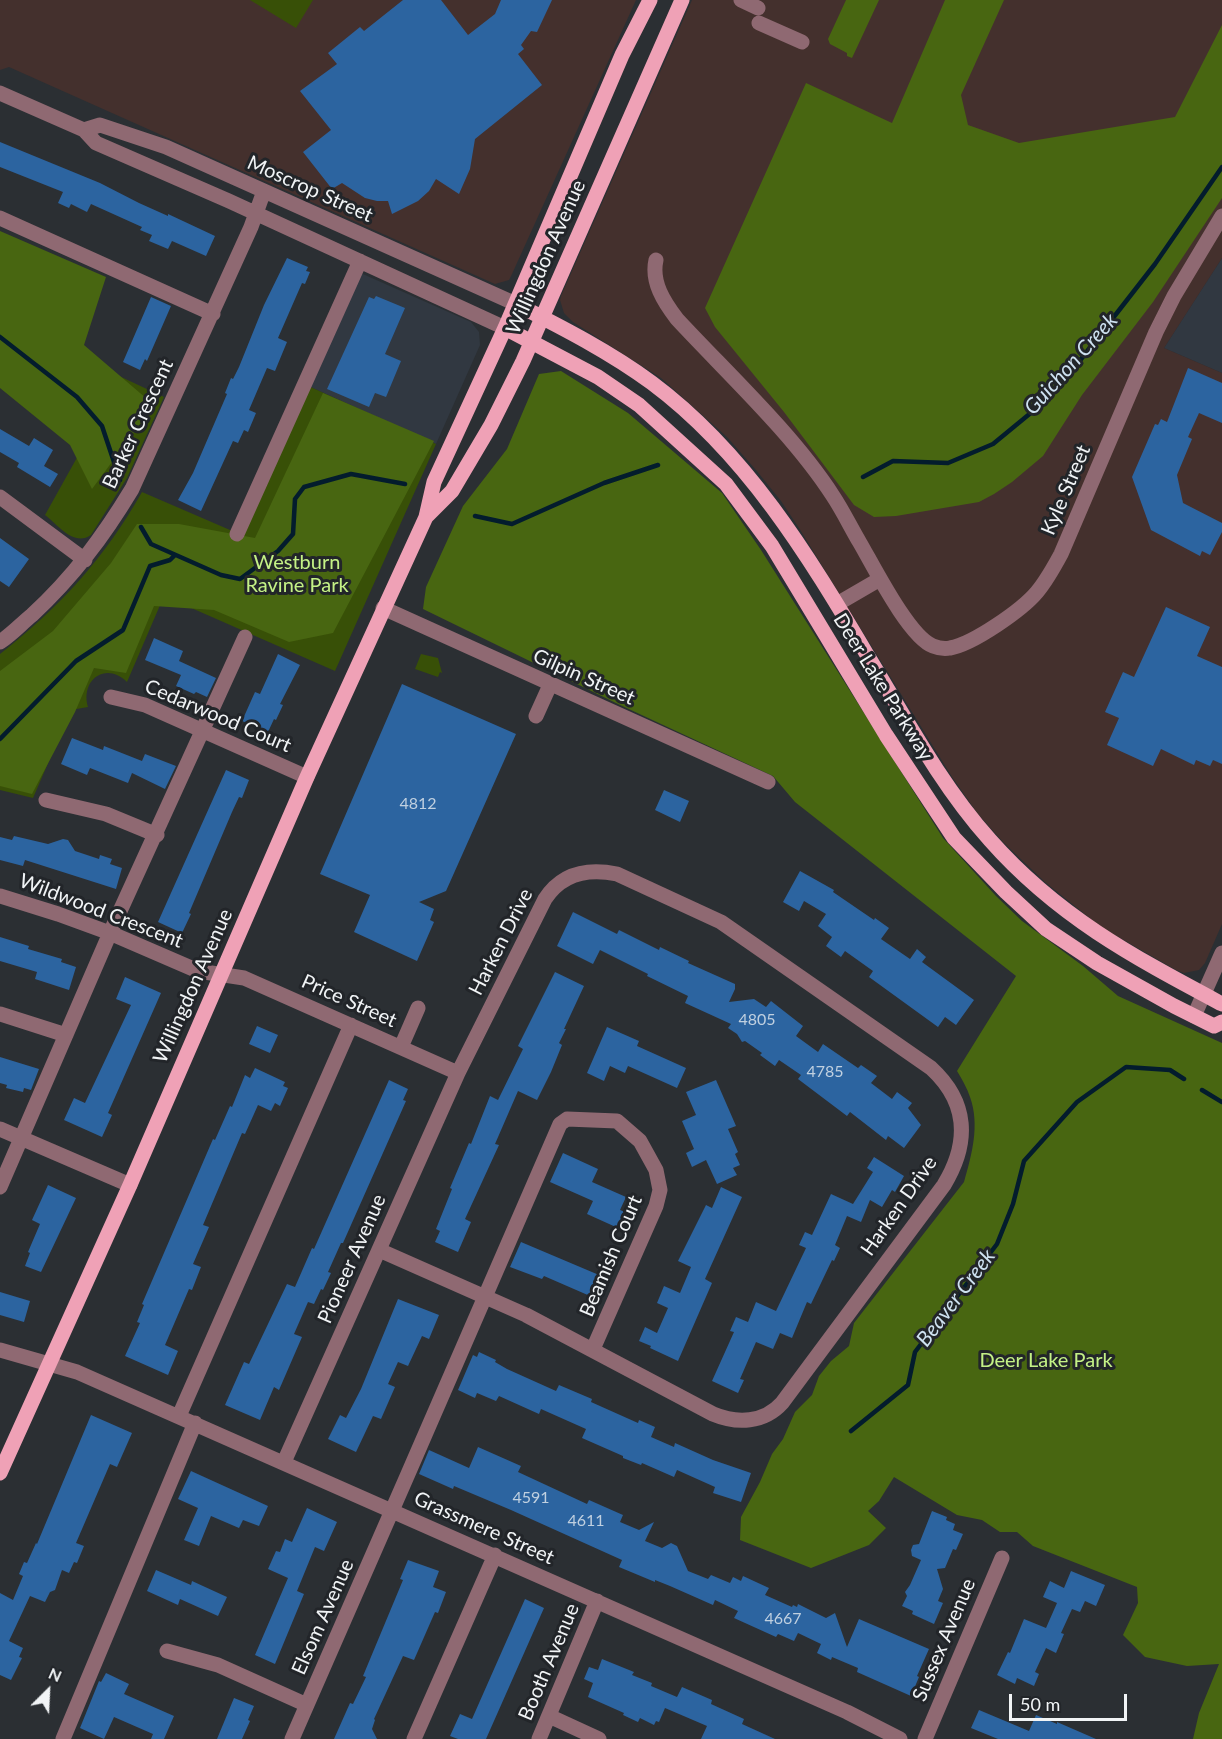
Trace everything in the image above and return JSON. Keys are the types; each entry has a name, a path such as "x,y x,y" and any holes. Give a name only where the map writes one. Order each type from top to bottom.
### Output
{"main road":[{"name":"Willingdon Avenue","path":"0,1473 130,1185 307,777 426,517 434,482 516,304 622,55 651,0"},
{"name":"Willingdon Avenue","path":"426,517 452,490 480,443 532,341 682,0"},
{"name":"Deer Lake Parkway","path":"516,304 611,355 654,384 692,417 730,455 769,500 837,604 933,764 964,809 990,841 1022,873 1055,903 1092,931 1131,955 1222,1004"},
{"name":"Deer Lake Parkway","path":"505,328 598,377 639,405 726,484 772,546 886,735 954,838 1006,892 1046,929 1097,963 1194,1016 1218,1024"}],"street":[{"path":"741,0 759,16 802,42"},
{"name":"Moscrop Street","path":"0,93 84,130 96,143 256,213 505,328"},
{"name":"Moscrop Street","path":"84,130 100,125 155,143 516,304"},
{"name":"Barker Crescent","path":"3,635 43,604 85,560 112,523 132,489 213,314 264,191"},
{"name":"Kyle Street","path":"656,260 654,269 664,302 677,319 775,424 833,495 880,579 924,642 948,649 991,629 1036,594 1050,574 1061,554 1174,296 1222,216"},
{"path":"0,218 213,314"},
{"path":"237,534 360,261"},
{"path":"0,497 85,560"},
{"path":"837,604 880,579"},
{"name":"Gilpin Street","path":"383,608 768,782"},
{"path":"0,1187 110,933 157,835 201,730 245,637"},
{"path":"536,716 550,685"},
{"name":"Cedarwood Court","path":"111,697 145,705 307,777"},
{"path":"46,800 106,814 157,835"},
{"name":"Harken Drive","path":"379,1250 526,1315 723,1418 754,1420 770,1415 782,1403 950,1175 958,1156 961,1136 960,1116 953,1093 931,1068 721,922 617,874 595,871 566,878 550,891 458,1073"},
{"name":"Wildwood Crescent","path":"0,896 110,933 198,971 221,974"},
{"path":"1194,1016 1222,953"},
{"name":"Price Street","path":"221,974 244,978 458,1073"},
{"path":"401,1047 418,1008"},
{"path":"1218,1024 1222,1010"},
{"path":"0,1014 66,1035"},
{"path":"179,1416 351,1025"},
{"name":"Pioneer Avenue","path":"284,1462 458,1073"},
{"name":"Elsom Avenue","path":"292,1739 560,1124 567,1119 617,1121"},
{"name":"Beamish Court","path":"593,1349 659,1198 659,1180 656,1170 640,1141 617,1121"},
{"path":"0,1129 130,1185"},
{"name":"Grassmere Street","path":"0,1350 77,1372 179,1416 848,1712 900,1739"},
{"path":"63,1739 195,1423"},
{"path":"414,1739 495,1556"},
{"name":"Sussex Avenue","path":"925,1739 1002,1558"},
{"name":"Booth Avenue","path":"539,1739 597,1601"},
{"path":"167,1651 218,1665 307,1705"},
{"path":"549,1716 599,1739"}],"shaded area":[{"path":"0,0 636,0 512,274 509,280 495,284 9,67 0,70"},
{"path":"692,0 1222,0 1222,258 1164,348 1222,373 1222,924 1205,963 1199,970 1184,973 1176,970 1101,927 1046,883 1003,842 978,814 952,777 799,528 756,470 727,437 661,378 573,322 564,313 561,296"},
{"path":"1222,258 1222,373 1164,348"},
{"path":"356,271 471,322 479,332 480,345 436,444 304,384"}],"green space":[{"path":"250,0 313,0 296,28"},
{"path":"846,0 879,0 852,58 830,44 828,39"},
{"path":"945,0 1004,0 961,95 968,125 1019,143 1175,117 1222,25 1222,198 1153,302 1082,395 1043,456 1012,482 979,502 896,516 874,517 854,505 784,412 715,327 705,308 806,83 892,123"},
{"path":"0,231 72,354 164,397 127,478 91,535 85,538 72,537 45,515 84,445"},
{"path":"0,231 106,277 84,345 154,405 92,489 70,445 0,388"},
{"name":"Deer Lake Park","path":"561,371 628,413 722,493 761,550 943,838 996,896 1022,921 1083,966 1118,996 1222,1043 1222,1739 1193,1739 1199,1713 1219,1664 1187,1666 1145,1657 1123,1635 1138,1603 1137,1587 1033,1546 1017,1532 1000,1532 982,1520 957,1515 894,1477 879,1501 868,1511 886,1528 869,1545 811,1568 740,1540 741,1517 795,1412 812,1395 819,1376 831,1361 849,1346 854,1323 964,1182 975,1129 969,1094 957,1071 1016,976 795,802 773,776 423,609 426,587 463,506 507,449 539,374"},
{"name":"Westburn Ravine Park","path":"304,384 436,444 335,671 164,596 127,682 111,673 97,677 88,689 88,707 71,710 33,798 0,790 0,654 42,618 79,580 112,539 142,492 237,533"},
{"name":"Westburn Ravine Park","path":"323,393 434,441 333,633 289,642 214,610 154,606 126,673 94,668 75,712 32,794 0,786 0,671 53,631 111,563 137,524 179,524 255,538"},
{"path":"421,654 438,658 442,673 440,672 438,677 415,669"}],"building":[{"path":"403,0 441,0 468,35 495,14 501,0 552,0 537,32 531,31 521,45 524,49 518,54 542,85 475,139 470,169 459,194 436,179 429,191 418,201 392,214 388,201 365,198 342,183 332,189 303,152 331,130 300,91 337,64 328,53 360,27 364,31"},
{"path":"0,142 100,183 139,203 215,236 206,256 172,241 168,249 149,241 152,235 140,230 142,227 91,204 87,212 71,204 69,208 58,203 63,192 0,167"},
{"path":"287,258 308,267 306,271 310,272 305,284 302,283 278,338 287,342 275,371 267,368 249,410 256,413 248,432 244,430 238,443 233,441 201,511 178,500 193,473 227,394 225,393 231,378 233,379 239,367 264,305"},
{"path":"376,296 405,308 385,354 401,361 386,397 375,393 369,407 327,389 369,297 374,299"},
{"path":"151,297 171,306 147,361 145,359 140,370 123,362"},
{"path":"1188,368 1222,383 1222,423 1199,413 1188,437 1192,439 1177,475 1183,503 1222,523 1222,532 1210,555 1202,551 1200,556 1151,530 1132,477 1155,424 1158,425 1161,419 1167,422"},
{"path":"0,429 29,446 34,438 53,450 44,466 58,474 50,487 17,467 19,463 0,452"},
{"path":"0,538 29,559 9,587 0,581"},
{"path":"1166,607 1210,627 1197,656 1222,667 1222,764 1213,760 1210,766 1196,760 1194,765 1161,749 1153,766 1107,745 1119,718 1105,712 1123,672 1134,677"},
{"path":"154,638 183,651 179,661 216,678 207,697 176,686 181,675 145,660"},
{"path":"278,654 300,665 280,704 283,705 276,720 274,719 268,732 242,721 255,692 260,694"},
{"path":"402,684 516,734 446,891 419,902 434,909 430,920 434,922 417,961 354,932 370,895 320,874"},
{"path":"72,738 103,750 104,746 142,761 145,754 176,766 165,789 132,773 128,783 90,768 87,775 61,764"},
{"path":"226,770 249,780 242,798 239,797 232,812 182,933 158,922"},
{"path":"664,790 689,801 680,822 655,810"},
{"path":"14,836 48,844 63,839 68,840 75,851 99,859 100,855 112,859 110,864 122,868 116,889 25,860 23,866 0,860 0,837 12,840"},
{"path":"800,871 834,890 833,892 889,928 881,939 910,959 917,949 926,957 922,962 974,1000 956,1025 945,1017 938,1027 869,977 873,971 845,951 841,957 826,946 832,937 818,926 826,914 804,901 799,911 783,902"},
{"path":"573,912 617,934 619,930 659,950 660,947 689,961 688,963 735,984 729,1002 754,999 766,1007 771,1001 803,1026 796,1036 818,1052 823,1044 858,1068 861,1065 877,1076 871,1083 892,1099 897,1092 912,1103 908,1108 921,1125 904,1148 888,1136 886,1140 850,1112 847,1116 798,1079 801,1075 779,1060 775,1066 760,1055 762,1053 745,1041 742,1042 737,1034 728,1028 731,1024 685,1003 688,996 600,950 593,964 557,946"},
{"path":"0,937 29,946 28,949 62,959 61,962 76,967 69,990 35,979 37,972 0,961"},
{"path":"555,972 584,986 564,1029 566,1029 559,1043 562,1045 551,1072 537,1100 518,1091 495,1144 499,1145 465,1219 471,1222 458,1252 435,1242 440,1231 436,1229 452,1189 450,1188 490,1096 498,1100 523,1049 518,1046"},
{"path":"125,977 161,993 108,1113 112,1115 102,1137 64,1120 74,1098 85,1103 131,1005 116,999"},
{"path":"257,1026 278,1035 270,1053 249,1044"},
{"path":"607,1027 639,1041 637,1046 686,1068 677,1088 628,1066 625,1073 610,1066 604,1081 587,1073"},
{"path":"0,1057 39,1069 31,1090 24,1088 23,1092 6,1088 7,1085 0,1083"},
{"path":"255,1068 285,1082 283,1086 288,1088 280,1106 275,1103 271,1111 258,1105 245,1134 242,1133 203,1225 209,1227 193,1264 201,1267 165,1345 178,1351 168,1375 125,1356 140,1323 137,1322 144,1305 142,1304 213,1139 215,1140 230,1106 232,1107 245,1075 250,1078"},
{"path":"389,1080 408,1089 403,1100 406,1101 328,1272 331,1273 323,1290 321,1289 314,1304 308,1302 294,1334 302,1337 279,1390 274,1387 260,1420 225,1405 244,1362 249,1364 287,1284 295,1287"},
{"path":"716,1080 736,1126 728,1129 738,1152 735,1154 740,1165 733,1168 737,1175 717,1184 706,1160 692,1167 686,1153 694,1149 682,1121 696,1115 686,1092"},
{"path":"563,1153 598,1169 592,1182 626,1197 620,1210 625,1212 618,1228 587,1214 593,1201 550,1182"},
{"path":"874,1157 904,1176 895,1192 892,1190 882,1207 870,1200 861,1222 847,1216 835,1245 840,1248 811,1304 807,1302 792,1338 780,1333 773,1349 756,1342 740,1379 744,1380 738,1393 712,1381 734,1332 730,1331 736,1317 748,1322 756,1302 776,1311 806,1248 799,1245 805,1232 812,1235 831,1194 853,1204 873,1172 867,1168"},
{"path":"48,1185 76,1198 41,1272 25,1266 30,1253 28,1252 40,1224 32,1220"},
{"path":"721,1187 742,1197 705,1279 712,1283 678,1361 639,1341 645,1327 657,1333 668,1308 657,1303 664,1286 680,1293 691,1267 678,1261 706,1205 712,1208"},
{"path":"521,1242 599,1275 590,1296 544,1276 542,1279 510,1267"},
{"path":"0,1292 30,1301 24,1322 0,1315"},
{"path":"398,1299 439,1315 429,1339 422,1336 408,1366 398,1362 388,1384 395,1387 381,1419 373,1416 356,1452 328,1439 340,1415 346,1418 361,1389"},
{"path":"479,1352 496,1360 495,1362 507,1369 556,1391 559,1385 638,1423 639,1420 655,1427 651,1437 674,1447 675,1443 713,1460 751,1473 741,1502 713,1493 715,1487 677,1470 674,1477 642,1463 641,1465 623,1458 582,1438 586,1429 541,1409 539,1414 499,1396 496,1401 477,1393 475,1398 458,1390 473,1355 477,1357"},
{"path":"91,1415 132,1433 117,1467 110,1464 76,1543 84,1546 77,1563 74,1562 69,1573 62,1570 55,1590 50,1592 45,1602 30,1596 9,1641 23,1648 19,1657 22,1658 11,1680 0,1675 0,1593 13,1600 23,1576 19,1574 24,1562 27,1563 37,1544"},
{"path":"478,1447 521,1466 518,1472 587,1504 589,1500 623,1515 620,1522 639,1530 654,1522 645,1541 662,1548 671,1543 677,1546 688,1571 708,1579 711,1575 730,1583 733,1577 741,1581 743,1576 769,1588 765,1595 792,1607 793,1605 797,1607 798,1604 826,1618 835,1613 847,1647 859,1619 929,1649 911,1696 857,1672 858,1668 817,1653 821,1644 798,1633 794,1641 778,1634 776,1637 734,1618 738,1611 715,1600 713,1605 619,1567 622,1560 511,1510 419,1474 429,1450 469,1468"},
{"path":"191,1471 268,1506 259,1526 243,1520 239,1528 211,1516 199,1546 184,1540 198,1508 178,1499"},
{"path":"307,1508 337,1522 324,1551 315,1547 297,1591 304,1594 275,1664 255,1655 288,1578 268,1569 276,1551 280,1552 285,1539 292,1542"},
{"path":"932,1511 947,1517 946,1520 955,1524 953,1530 963,1534 956,1550 953,1549 945,1568 937,1569 943,1589 938,1601 943,1603 934,1624 912,1614 913,1611 902,1606 907,1596 905,1592 921,1560 912,1556 911,1550 913,1545 919,1544"},
{"path":"408,1560 439,1571 433,1587 446,1592 438,1613 435,1612 414,1660 403,1656 374,1719 372,1729 377,1739 334,1739 350,1703 353,1704 366,1677 363,1676 403,1580 400,1579"},
{"path":"156,1570 191,1585 192,1581 227,1597 218,1616 180,1599 178,1605 147,1591"},
{"path":"1071,1571 1105,1585 1096,1606 1085,1601 1080,1612 1072,1609 1061,1633 1064,1634 1056,1653 1046,1648 1035,1672 1039,1674 1034,1686 1017,1678 1015,1684 997,1675 1008,1652 1010,1653 1024,1619 1046,1628 1057,1603 1043,1597 1050,1581 1064,1588"},
{"path":"525,1599 544,1608 486,1739 458,1739 450,1736 460,1714 472,1719"},
{"path":"602,1659 634,1672 632,1675 677,1697 682,1687 712,1700 711,1704 744,1719 742,1724 775,1739 701,1739 707,1726 665,1708 659,1722 656,1721 654,1725 640,1718 638,1722 588,1697 593,1683 584,1679 589,1667 598,1670"},
{"path":"106,1673 129,1684 124,1694 174,1716 164,1739 151,1739 153,1734 114,1717 104,1739 80,1728 99,1681 101,1682"},
{"path":"234,1698 254,1706 248,1720 250,1721 242,1739 217,1739"},
{"path":"979,1710 1029,1731 1036,1715 1096,1739 998,1739 971,1728"}],"waterway":[{"name":"Guichon Creek","path":"863,477 893,461 948,463 993,444 1038,407 1078,363 1155,264 1222,167"},
{"name":"Guichon Creek","path":"0,337 77,397 102,426 120,480"},
{"path":"475,516 512,524 604,483 658,465"},
{"path":"141,527 151,544 221,575 240,579 278,551 293,534 295,499 304,487 351,474 405,484"},
{"path":"0,739 76,661 123,630 150,566 170,560 175,555"},
{"name":"Beaver Creek","path":"851,1431 908,1385 915,1352 997,1244 1013,1204 1024,1161 1077,1102 1126,1067 1170,1070 1184,1079"},
{"name":"Beaver Creek","path":"1202,1090 1222,1102"}]}
